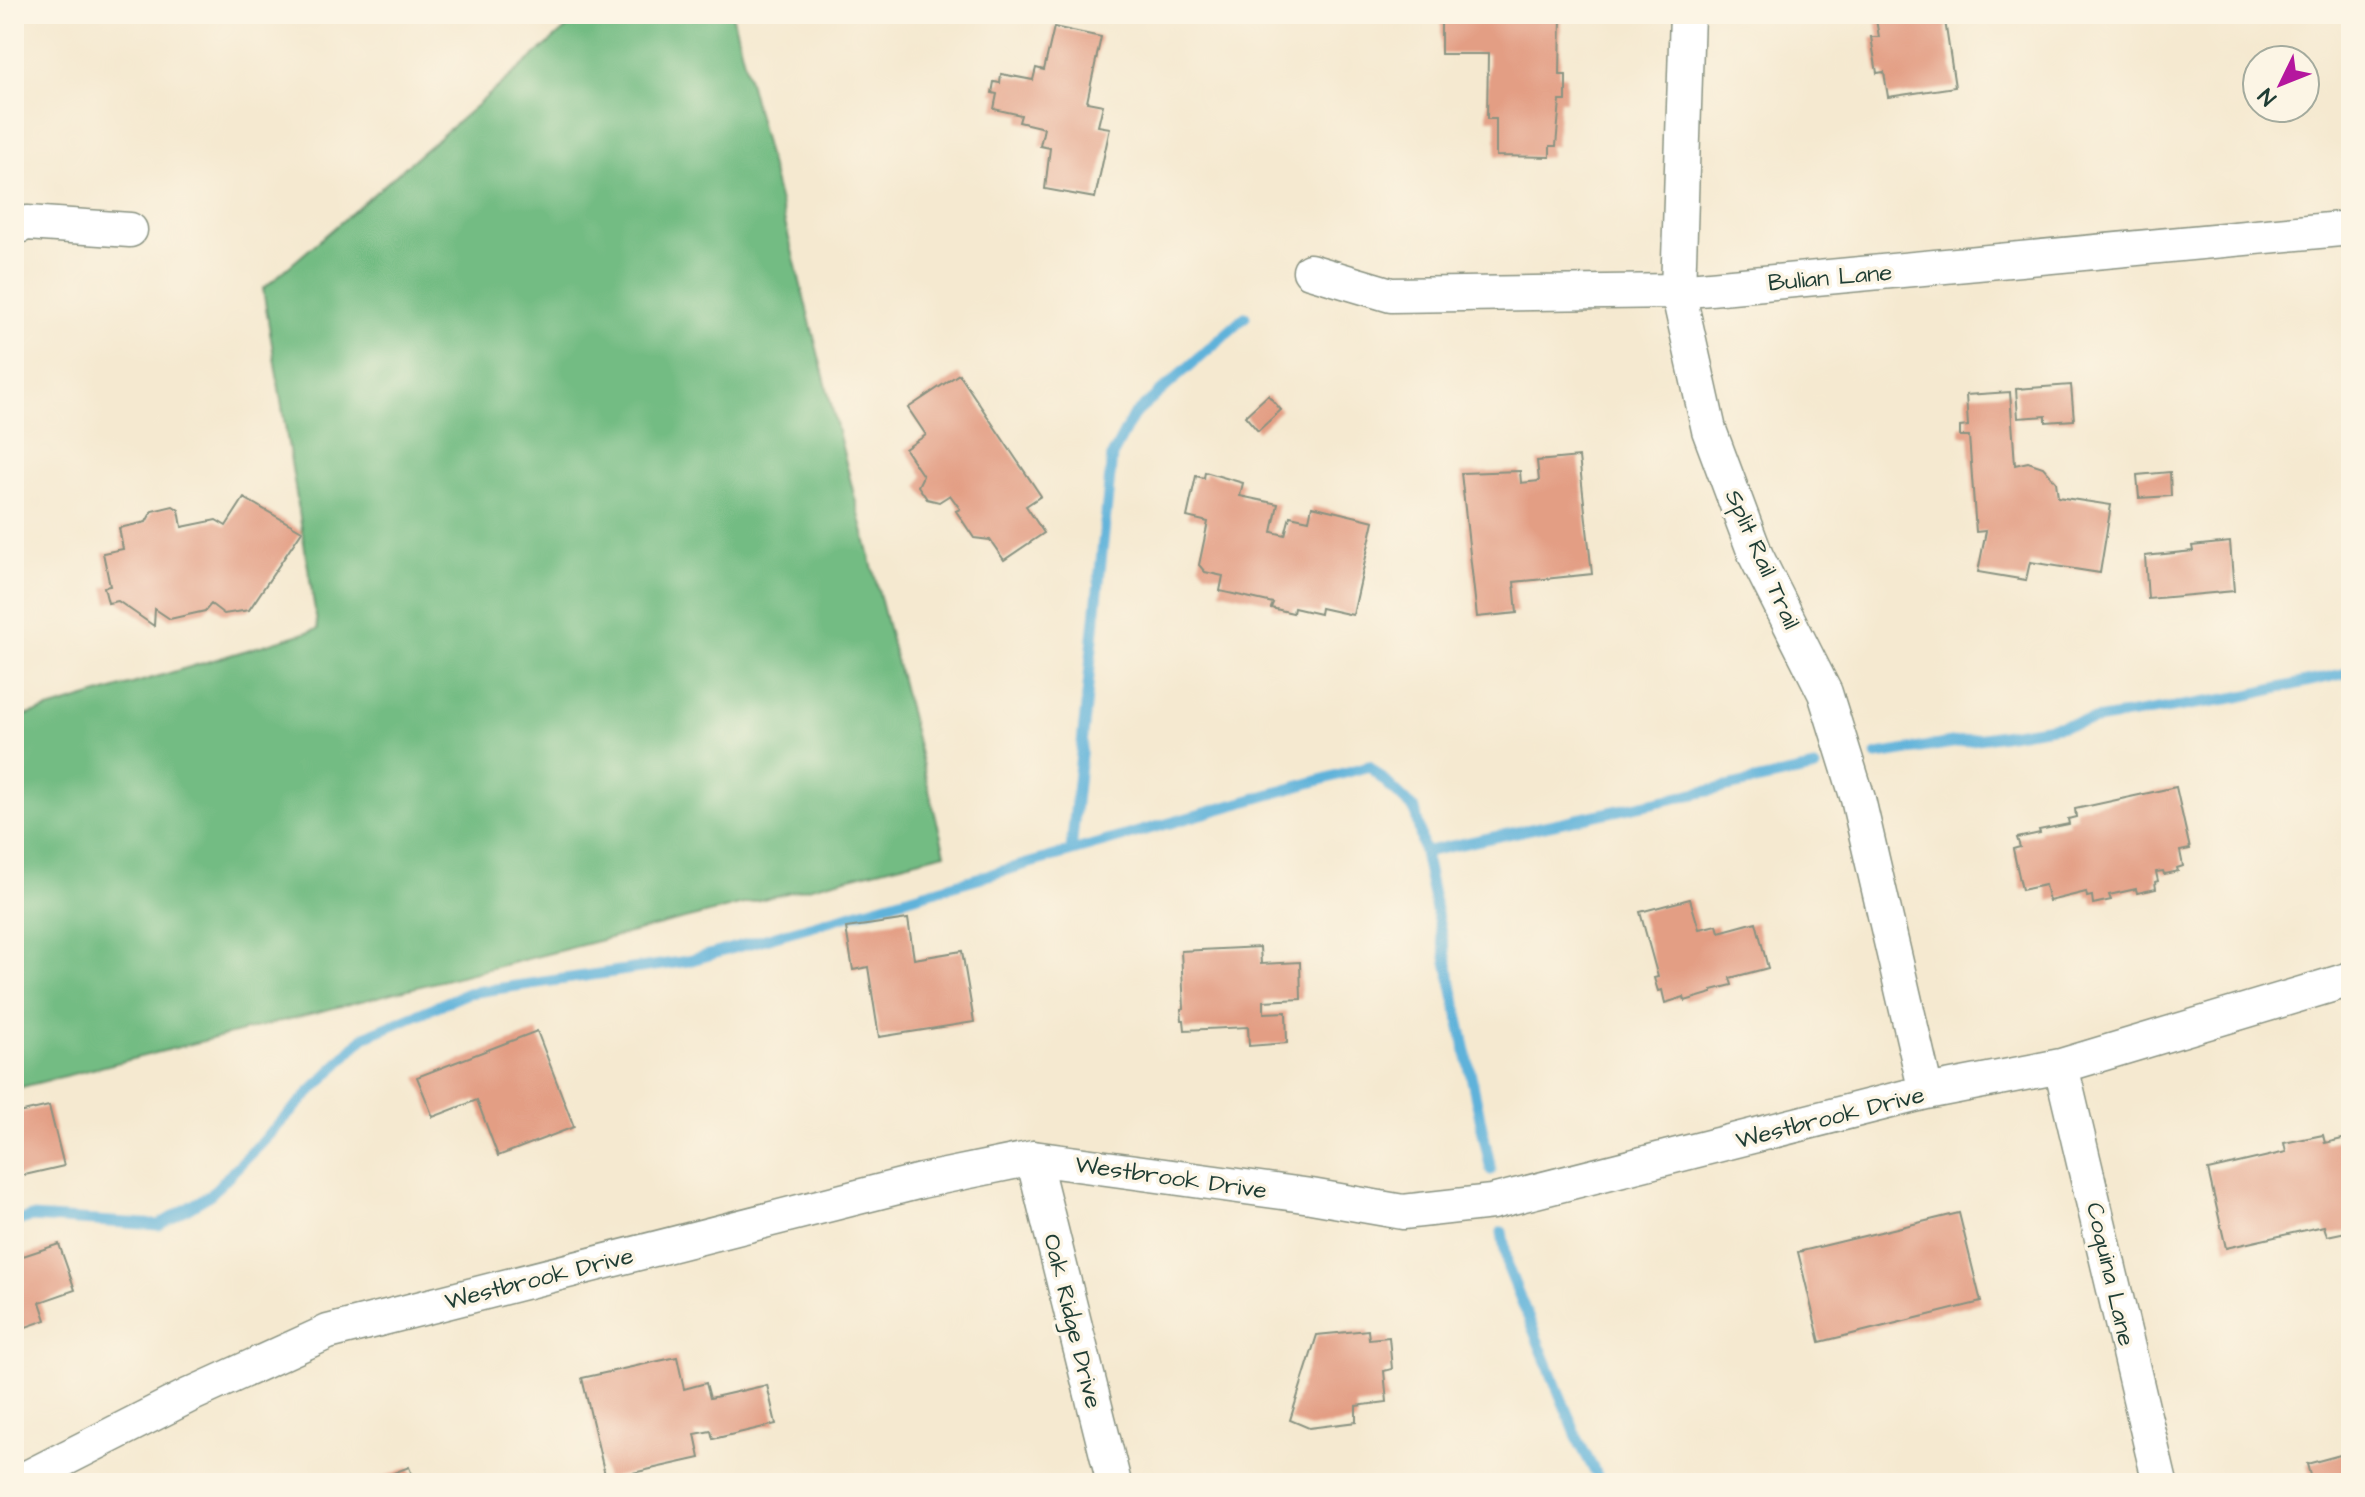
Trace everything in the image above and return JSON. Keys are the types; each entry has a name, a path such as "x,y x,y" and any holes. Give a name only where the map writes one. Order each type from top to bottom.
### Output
{"street":[{"name":"Split Rail Trail","path":"1687,14 1678,291 1709,430 1756,556 1825,693 1858,799 1926,1092"},
{"path":"14,228 27,223 130,230"},
{"name":"Bulian Lane","path":"1310,271 1391,295 1678,291 2351,228"},
{"name":"Westbrook Drive","path":"17,1483 190,1395 328,1332 921,1181 1033,1158 1311,1196 1403,1212 1492,1202 1926,1092 2061,1066 2351,979"},
{"name":"Coquina Lane","path":"2061,1066 2160,1483"},
{"name":"Oak Ridge Drive","path":"1033,1158 1114,1483"}],"green space":[{"path":"583,14 732,14 945,853 14,1089 14,719 318,629 263,289"}],"building":[{"path":"1441,14 1561,14 1560,75 1566,75 1566,101 1560,101 1556,146 1550,146 1550,157 1496,156 1496,119 1487,119 1488,54 1441,54"},
{"path":"1875,14 1944,14 1955,87 1888,97 1884,72 1877,73 1871,37 1879,37"},
{"path":"1054,27 1101,37 1087,102 1103,105 1098,126 1110,128 1095,198 1045,189 1050,148 1040,146 1044,128 1019,122 1021,115 994,109 997,94 992,93 994,82 1000,83 1001,74 1033,80 1036,68 1044,70"},
{"path":"959,374 1041,496 1026,506 1044,533 1004,560 990,540 974,538 956,511 960,509 950,495 939,502 927,499 918,486 923,476 905,449 926,435 908,408"},
{"path":"2071,385 2074,420 2046,422 2046,416 2018,418 2016,389"},
{"path":"2010,392 2015,465 2028,462 2043,467 2056,482 2058,497 2111,505 2100,573 2030,562 2026,580 1978,572 1986,531 1976,532 1969,436 1960,436 1960,427 1968,426 1966,395"},
{"path":"1268,395 1281,410 1258,431 1245,416"},
{"path":"1579,457 1592,574 1514,582 1517,613 1477,617 1461,473 1520,471 1521,483 1539,481 1537,461"},
{"path":"1205,472 1243,483 1240,496 1278,504 1272,532 1285,535 1290,516 1309,520 1312,506 1374,521 1353,615 1321,608 1320,614 1294,608 1293,613 1271,608 1273,603 1220,591 1223,576 1205,572 1199,565 1208,522 1187,517 1196,476 1204,478"},
{"path":"2170,472 2171,496 2139,498 2137,475"},
{"path":"244,498 302,531 249,610 224,614 211,604 205,611 170,619 155,609 154,626 118,601 108,603 104,587 110,586 103,553 123,549 119,528 146,522 152,511 173,506 179,510 182,527 216,520 226,526"},
{"path":"2230,542 2234,591 2148,599 2145,556 2193,551 2192,546"},
{"path":"2176,787 2190,849 2180,851 2183,866 2177,868 2178,871 2156,872 2156,889 2137,893 2136,889 2109,895 2111,900 2093,904 2092,896 2087,897 2086,892 2049,901 2045,885 2022,890 2013,849 2020,847 2017,838 2069,824 2068,819 2076,817 2075,809"},
{"path":"1690,899 1699,929 1717,925 1719,932 1756,922 1768,968 1730,978 1732,985 1712,990 1712,993 1665,1003 1662,990 1658,991 1654,978 1658,977 1640,912"},
{"path":"908,919 914,959 962,951 974,1022 879,1037 868,967 853,970 846,928"},
{"path":"1260,947 1261,964 1300,962 1301,999 1264,1001 1264,1013 1286,1012 1287,1043 1249,1046 1248,1027 1185,1030 1181,1009 1184,1008 1181,951"},
{"path":"537,1031 574,1127 498,1156 477,1100 433,1117 417,1077"},
{"path":"49,1106 64,1166 16,1177 14,1114"},
{"path":"2323,1135 2325,1143 2351,1137 2351,1231 2327,1236 2324,1226 2226,1248 2208,1170 2286,1152 2284,1143"},
{"path":"1959,1213 1981,1302 1820,1342 1798,1252"},
{"path":"59,1244 75,1290 40,1302 46,1320 14,1334 14,1259"},
{"path":"1368,1330 1369,1339 1389,1337 1392,1369 1384,1371 1387,1402 1356,1406 1356,1422 1309,1428 1290,1420 1317,1335"},
{"path":"677,1357 684,1389 706,1383 710,1398 767,1385 776,1424 713,1439 711,1431 695,1434 700,1458 606,1479 582,1378"},
{"path":"2351,1452 2351,1483 2312,1483 2307,1464"},
{"path":"409,1467 415,1483 368,1483"}],"waterway":[{"path":"1071,850 1112,456 1133,416 1245,317"},
{"path":"1877,755 2239,697 2351,672"},
{"path":"14,1222 31,1217 159,1225 210,1195 364,1037 468,993 688,961 1369,766 1415,810 1491,1170"},
{"path":"1424,852 1815,768"},
{"path":"1502,1232 1508,1268 1580,1444 1601,1483"}]}
